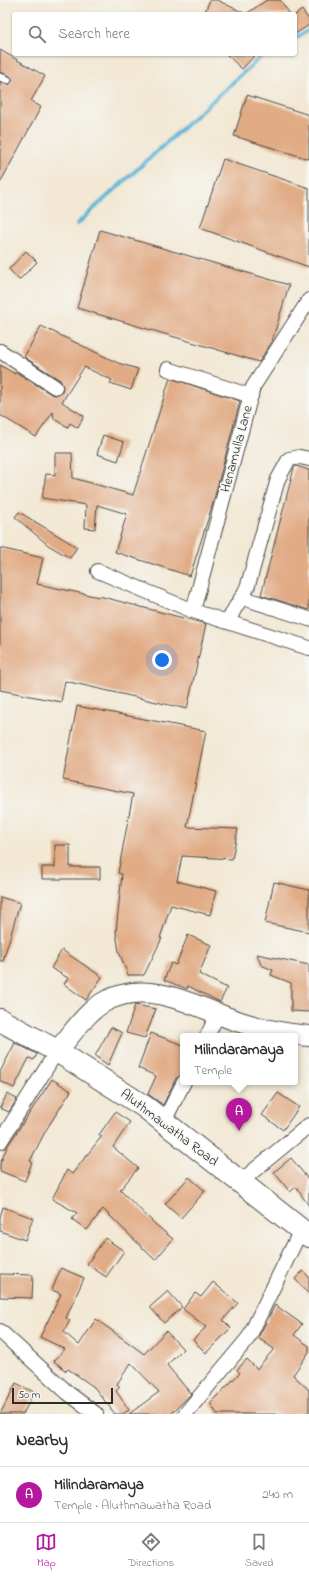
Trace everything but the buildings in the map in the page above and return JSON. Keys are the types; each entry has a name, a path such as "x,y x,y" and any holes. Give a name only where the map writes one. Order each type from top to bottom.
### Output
{"main road":[{"path":"57,1051 93,1010 106,1001 122,995 141,992 161,993 218,1014 271,1031 286,1033"},
{"name":"Aluthmawatha Road","path":"0,1020 57,1051 145,1107 305,1233"},
{"path":"298,1035 309,1036"}],"street":[{"name":"Henamulla Lane","path":"193,611 253,387 309,300"},
{"path":"0,351 55,387"},
{"path":"168,369 251,396"},
{"path":"229,622 232,610 243,598 278,479 289,459 300,457 309,459"},
{"path":"98,571 193,611 309,648"},
{"path":"243,598 309,619"},
{"path":"208,1033 218,1014"},
{"path":"0,1142 57,1051"},
{"path":"164,1121 182,1085"},
{"path":"240,1182 309,1125"},
{"path":"185,1414 249,1337 305,1233"},
{"path":"0,1331 68,1393 96,1414"}],"lane":[{"path":"0,77 8,80"}],"waterway":[{"path":"297,37 309,30"},
{"path":"77,224 262,56"}],"place":[{"name":"Milindaramaya","path":"239,1131"}]}
